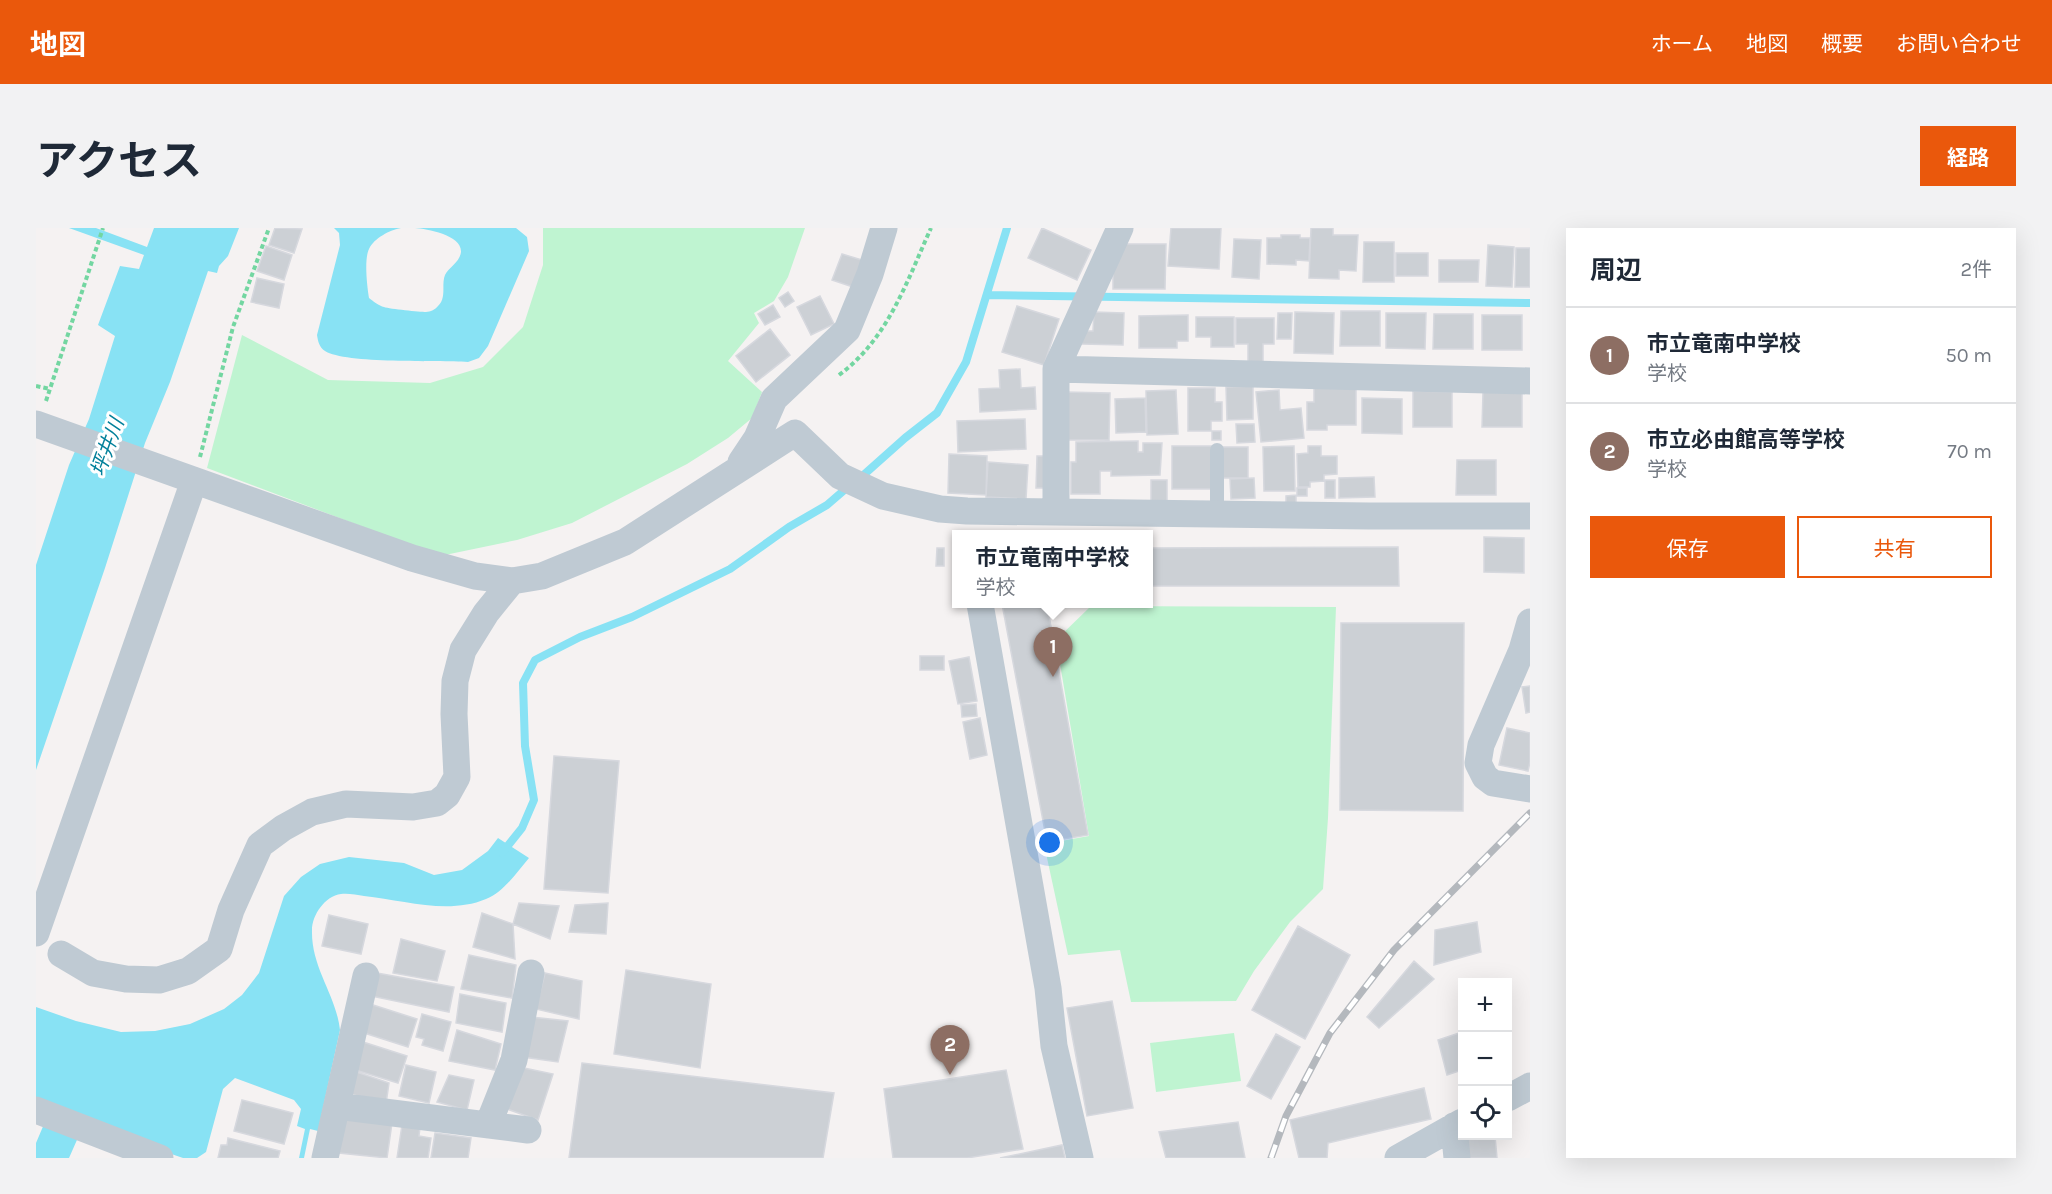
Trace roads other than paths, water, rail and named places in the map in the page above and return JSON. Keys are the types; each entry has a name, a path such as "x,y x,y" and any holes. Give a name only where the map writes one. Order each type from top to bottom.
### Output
{"street":[{"path":"735,470 757,438 774,399 847,330 870,274 884,228"},
{"path":"1056,512 1056,369 1120,228"},
{"path":"1056,369 1530,381"},
{"path":"37,426 412,558 475,576 512,581 542,576 625,542 768,448 795,433 840,476 883,496 940,509 968,523 1056,512 1530,516"},
{"path":"36,933 194,481"},
{"path":"61,954 93,973 126,979 159,980 188,971 219,949 231,910 260,845 283,828 312,812 346,804 413,807 437,803 447,795 457,777 455,681 464,650 486,613 512,581"},
{"path":"981,608 1048,988 1054,1046 1080,1158"},
{"path":"1530,622 1522,650 1481,745 1478,764 1485,777 1493,783 1530,789"},
{"path":"488,1125 514,1060 531,973"},
{"path":"325,1158 366,976"},
{"path":"1512,1096 1530,1086"},
{"path":"337,1106 528,1130"},
{"path":"36,1110 160,1158"},
{"path":"1398,1158 1458,1124"},
{"path":"1457,1158 1458,1124"}],"lane":[{"path":"1216,450 1216,514"}],"water":[{"name":"坪井川","path":"69,228 96,228 147,247 154,228 239,228 228,256 219,266 217,273 208,271 170,382 145,443 36,770 36,565 69,465 89,419 115,336 98,325 120,266 139,269 144,255"},
{"path":"334,228 401,228 383,235 371,245 367,253 366,273 369,298 392,309 428,312 437,307 443,295 445,275 459,259 461,252 460,246 450,237 415,228 516,228 527,237 529,251 488,346 479,358 468,362 352,358 325,351 318,342 317,335 340,245 339,233"},
{"path":"498,838 529,858 504,887 486,899 471,904 441,906 344,894 330,898 320,907 314,918 312,930 315,957 334,1005 340,1030 318,1131 310,1129 304,1158 299,1158 305,1129 297,1126 301,1109 294,1100 235,1078 223,1089 206,1152 197,1158 183,1158 84,1124 69,1158 36,1158 36,1143 50,1110 36,1101 36,1007 76,1021 121,1032 155,1031 190,1024 224,1009 242,995 259,973 284,896 301,877 320,864 349,857 404,863 434,875 462,870 488,851"}],"waterway":[{"path":"859,479 937,413 966,362 1007,228"},
{"path":"987,295 1530,303"},
{"path":"502,853 522,828 534,800 525,746 523,683 535,660 580,637 632,617 730,569 789,527 827,505 849,486"}],"railway":[{"path":"1271,1158 1286,1116 1330,1033 1394,950 1530,813"}],"place":[{"name":"市立竜南中学校","path":"1053,677"},
{"name":"市立必由館高等学校","path":"950,1075"}]}
